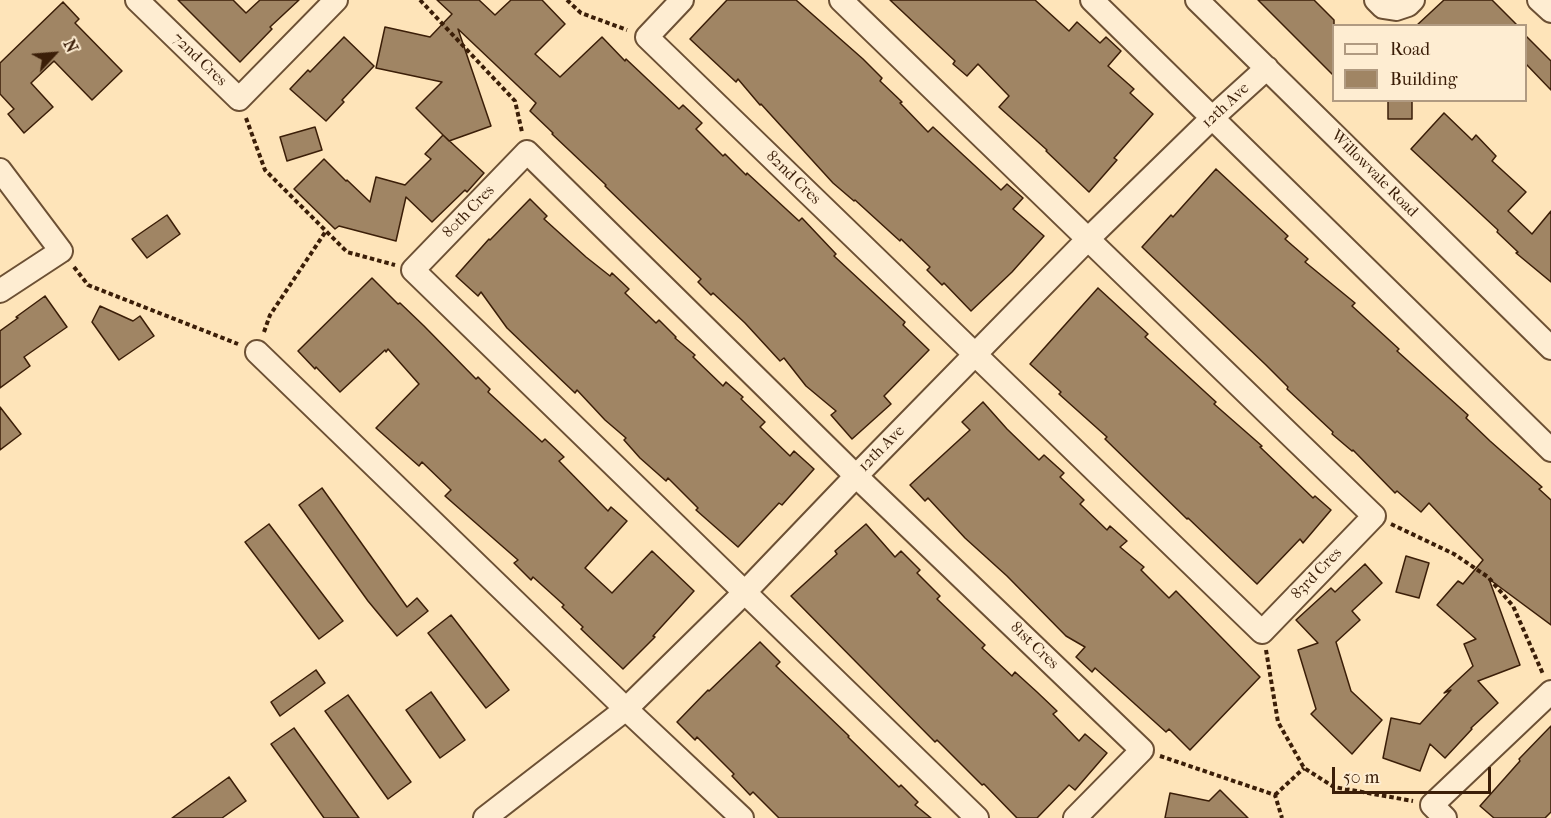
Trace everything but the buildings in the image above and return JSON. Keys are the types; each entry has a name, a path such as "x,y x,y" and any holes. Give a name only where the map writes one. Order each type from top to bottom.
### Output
{"street":[{"name":"72nd Cres","path":"137,0 239,99 336,0"},
{"path":"647,37 682,0"},
{"path":"841,0 1374,516"},
{"path":"1092,0 1551,450"},
{"name":"Willowvale Road","path":"1197,0 1551,348"},
{"path":"1376,0 1383,7 1396,9 1413,0"},
{"path":"1539,0 1551,11"},
{"name":"82nd Cres","path":"647,37 975,354"},
{"name":"12th Ave","path":"486,818 626,709 745,592 1088,239 1213,117 1268,68"},
{"name":"80th Cres","path":"413,270 527,152"},
{"path":"527,152 856,476"},
{"path":"0,170 60,251 0,291"},
{"path":"413,270 977,818"},
{"path":"257,352 742,818"},
{"path":"975,354 1262,632"},
{"name":"81st Cres","path":"856,476 1142,750"},
{"name":"83rd Cres","path":"1262,632 1374,516"},
{"path":"1439,811 1550,692"},
{"path":"1075,818 1142,750"}],"path":[{"path":"420,0 515,101 527,152"},
{"path":"567,0 581,13 647,37"},
{"path":"239,99 265,170 347,252 413,270"},
{"path":"60,251 88,285 257,352 270,315 326,231"},
{"path":"1374,516 1454,554 1488,578 1513,606 1550,692"},
{"path":"1262,632 1278,722 1304,768 1334,787 1439,811"},
{"path":"1142,750 1275,795"},
{"path":"1275,795 1304,768"},
{"path":"1275,795 1282,818"}]}
